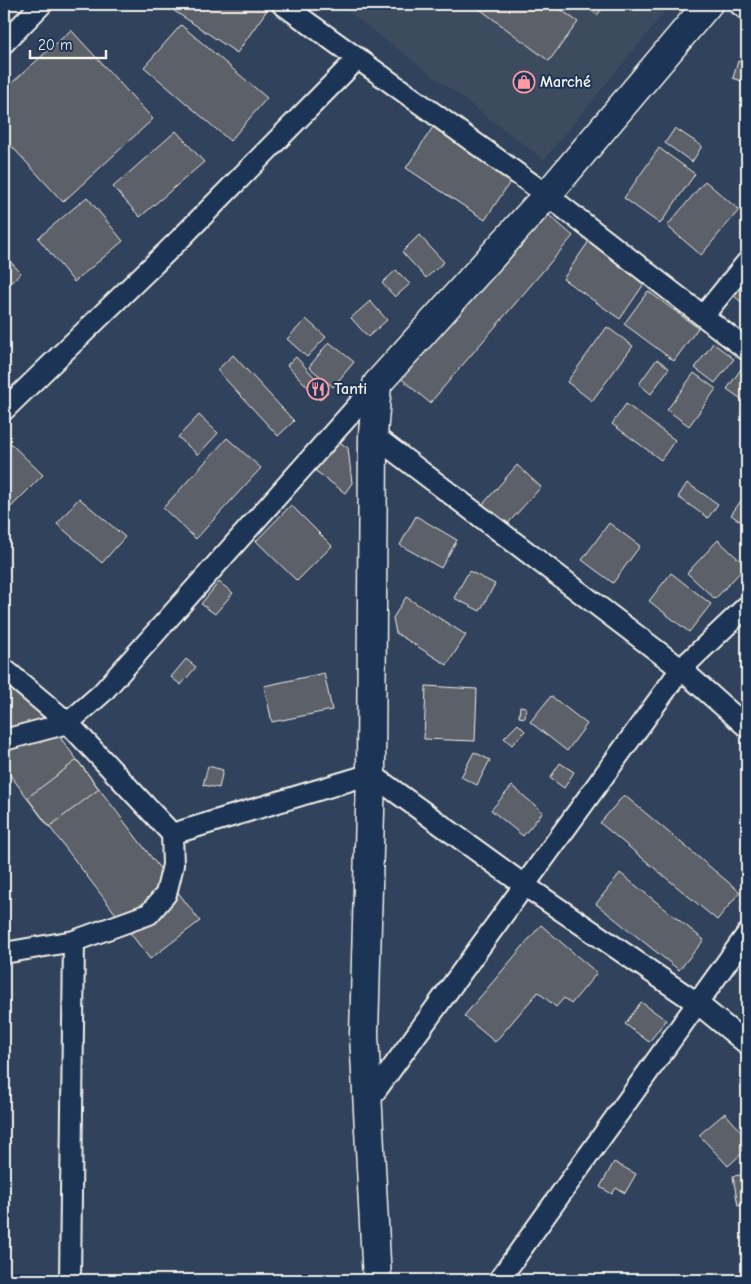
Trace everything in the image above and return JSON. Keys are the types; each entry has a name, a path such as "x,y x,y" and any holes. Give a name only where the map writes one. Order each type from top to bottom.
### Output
{"street":[{"path":"4,43 42,4"},
{"path":"282,4 547,195 747,350"},
{"path":"4,740 68,723 102,693 547,195 708,4"},
{"path":"739,4 747,10"},
{"path":"4,410 181,238 358,58"},
{"path":"703,316 747,262"},
{"path":"377,384 372,435 371,774 364,1035 369,1100 377,1280"},
{"path":"372,435 681,668 747,727"},
{"path":"369,1100 681,668 747,606"},
{"path":"4,669 68,723 172,834 173,865 166,894 149,914 74,941 4,953"},
{"path":"172,834 371,774"},
{"path":"371,774 524,885 697,1003 747,1044"},
{"path":"499,1280 747,934"},
{"path":"70,1280 74,941"}],"shaded area":[{"name":"Marché","path":"338,4 671,4 544,160"}],"building":[{"path":"164,4 257,4 267,10 237,53"},
{"path":"473,4 553,4 578,22 549,61"},
{"path":"582,4 606,4 597,15"},
{"path":"181,25 267,98 230,141 144,67"},
{"path":"71,30 153,119 63,202 4,138 4,90"},
{"path":"738,61 747,64 747,83 733,78"},
{"path":"433,127 512,179 485,220 406,168"},
{"path":"675,128 702,146 692,162 665,143"},
{"path":"176,131 204,162 140,217 113,187"},
{"path":"659,148 695,174 660,224 624,198"},
{"path":"705,181 739,210 701,255 667,226"},
{"path":"87,197 123,241 74,282 38,238"},
{"path":"542,209 573,236 430,403 398,376"},
{"path":"419,235 444,262 426,278 402,252"},
{"path":"589,241 646,281 620,319 563,279"},
{"path":"4,255 21,273 4,289"},
{"path":"396,270 410,284 395,297 382,283"},
{"path":"747,279 747,307 733,295"},
{"path":"648,291 698,328 674,361 624,324"},
{"path":"370,301 387,320 368,337 351,318"},
{"path":"306,319 326,337 307,357 287,339"},
{"path":"607,327 633,346 592,401 567,382"},
{"path":"329,342 354,362 333,387 309,367"},
{"path":"713,343 734,359 715,383 695,368"},
{"path":"233,355 294,421 278,436 217,370"},
{"path":"296,357 328,392 320,400 287,365"},
{"path":"657,359 669,368 651,394 639,384"},
{"path":"743,366 747,369 747,403 727,389"},
{"path":"694,373 716,389 689,426 667,410"},
{"path":"626,404 675,440 661,460 612,424"},
{"path":"199,415 218,433 198,455 178,437"},
{"path":"4,437 43,475 4,514"},
{"path":"227,438 261,468 196,539 163,508"},
{"path":"335,439 348,448 352,483 345,493 313,469"},
{"path":"517,465 541,487 502,530 477,511"},
{"path":"687,483 718,504 708,518 678,497"},
{"path":"747,492 747,526 731,515"},
{"path":"79,498 125,537 102,563 57,524"},
{"path":"291,505 332,546 297,581 256,541"},
{"path":"416,516 457,540 441,568 400,545"},
{"path":"609,523 640,546 613,583 582,560"},
{"path":"718,540 746,566 715,599 687,573"},
{"path":"469,571 495,584 480,611 454,598"},
{"path":"671,573 711,604 689,632 649,601"},
{"path":"219,582 233,593 215,614 201,604"},
{"path":"406,597 466,635 447,665 396,633 393,618"},
{"path":"186,659 196,667 181,685 171,677"},
{"path":"4,664 200,921 150,959 4,767"},
{"path":"324,673 332,710 272,722 264,686"},
{"path":"426,686 477,689 475,741 424,739"},
{"path":"551,696 587,724 567,751 530,722"},
{"path":"520,706 526,707 525,718 519,717"},
{"path":"518,724 525,731 512,745 504,738"},
{"path":"474,752 490,760 477,785 461,777"},
{"path":"77,760 99,789 49,827 27,798"},
{"path":"560,763 574,772 564,788 550,778"},
{"path":"208,766 223,770 219,788 203,785"},
{"path":"512,786 543,812 523,836 491,810"},
{"path":"624,795 740,892 717,920 600,823"},
{"path":"620,873 704,940 679,970 596,904"},
{"path":"541,925 597,973 571,1004 564,998 556,1007 538,992 495,1042 464,1016"},
{"path":"641,1002 666,1020 649,1042 625,1024"},
{"path":"725,1113 747,1138 747,1149 728,1166 699,1135"},
{"path":"614,1162 636,1174 625,1193 616,1188 612,1194 600,1187"},
{"path":"747,1174 747,1204 738,1206 733,1176"}],"place":[{"name":"Marché","path":"524,82"},
{"name":"Tanti","path":"318,389"}]}
